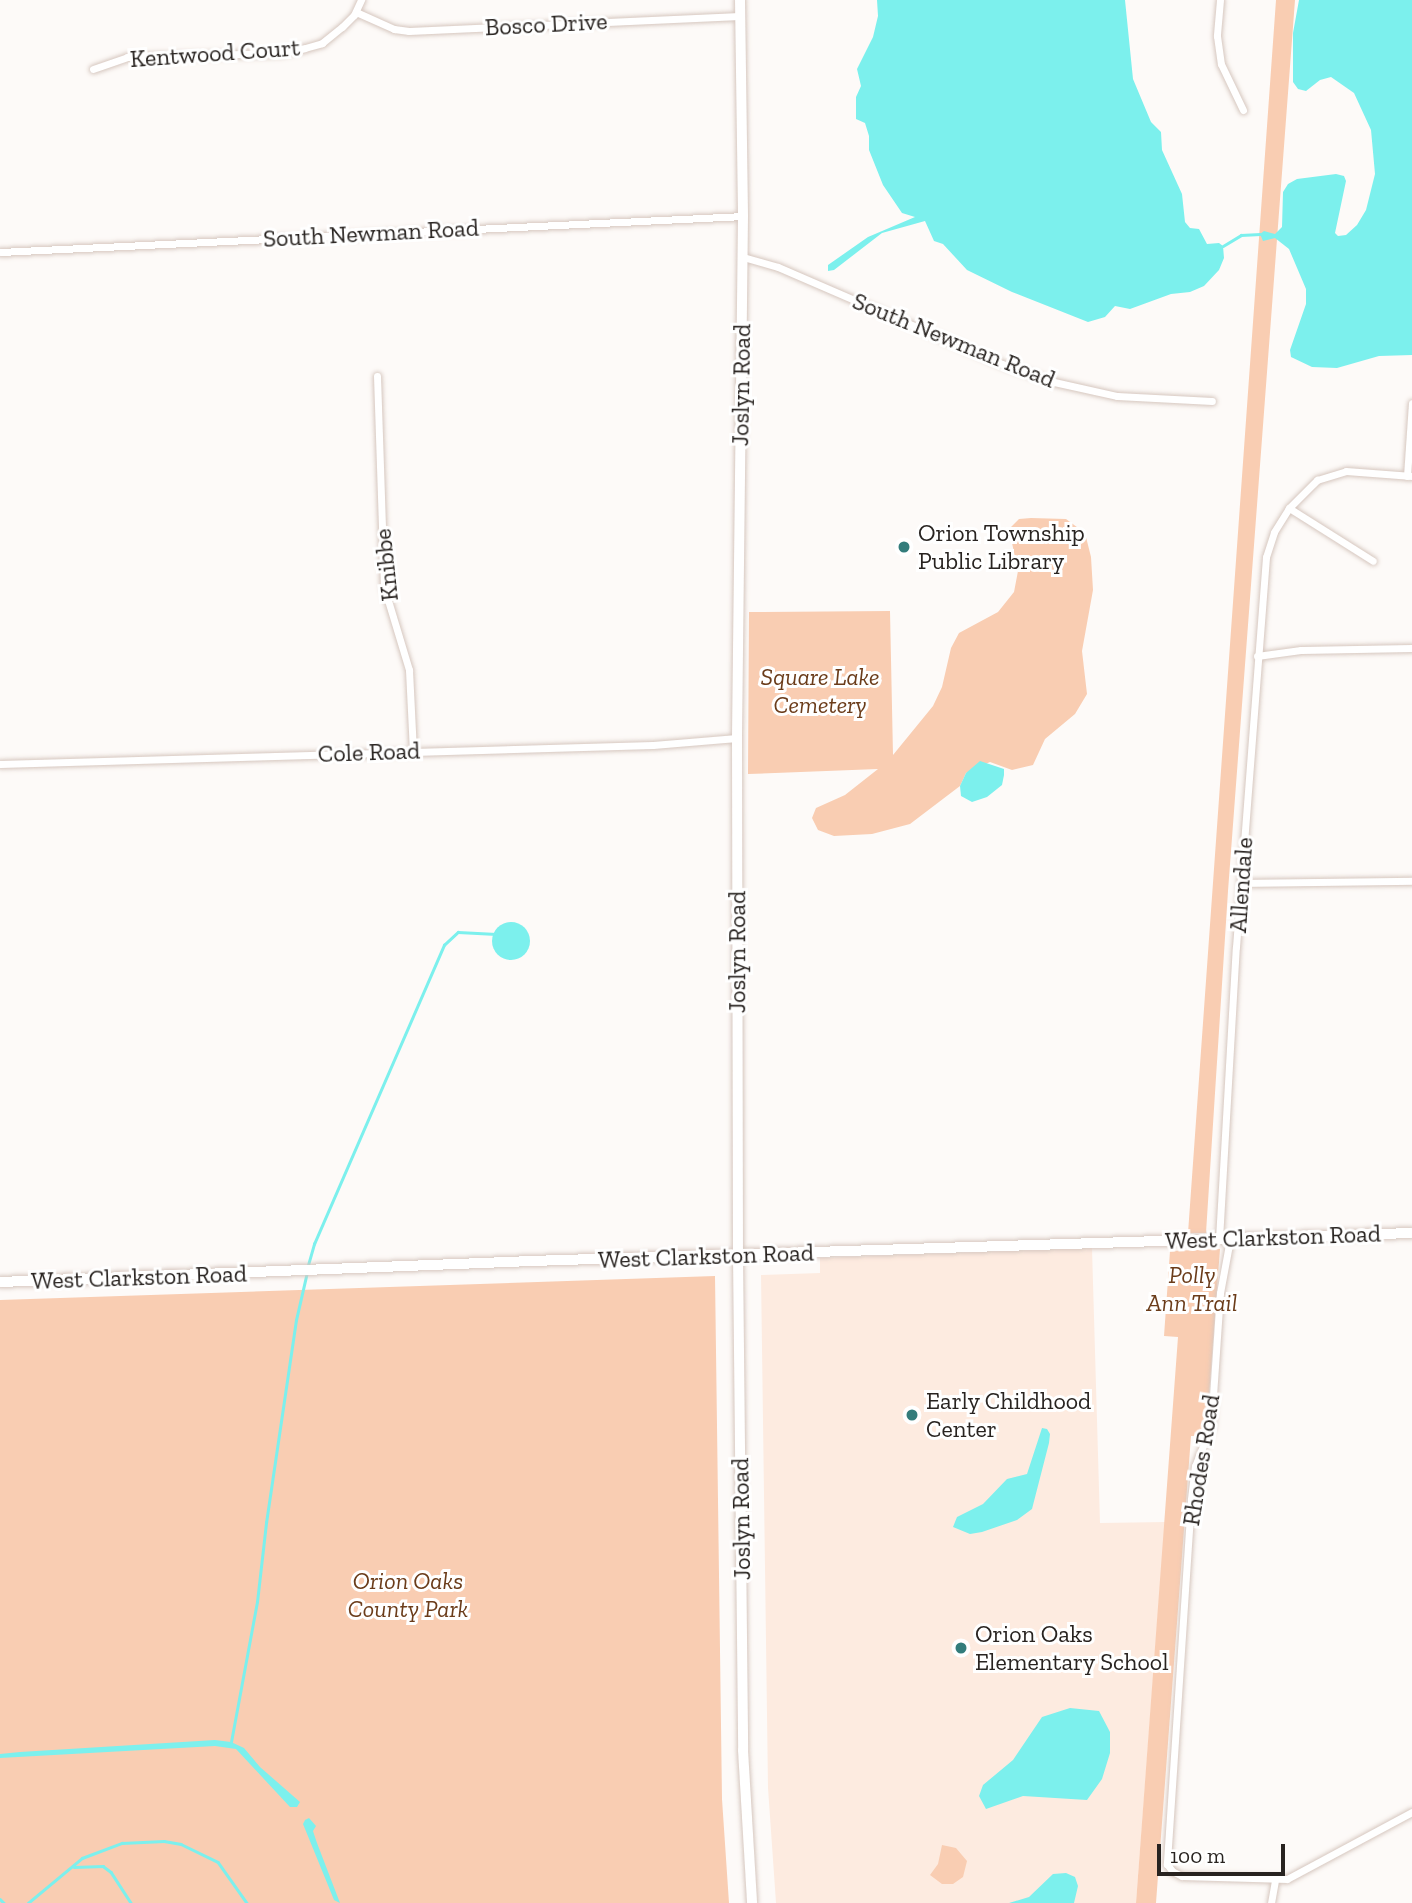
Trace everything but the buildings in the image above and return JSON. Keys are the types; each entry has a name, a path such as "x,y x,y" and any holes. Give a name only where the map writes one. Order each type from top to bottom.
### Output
{"street":[{"name":"Kentwood Court","path":"93,69 127,57 281,53 305,48 322,43 356,12 361,0"},
{"name":"Joslyn Road","path":"740,0 743,257 737,738 738,1255 743,1750 752,1903"},
{"path":"1220,0 1217,36 1221,64 1243,110"},
{"name":"Bosco Drive","path":"356,12 394,29 409,31 740,16"},
{"name":"South Newman Road","path":"0,252 743,216"},
{"name":"South Newman Road","path":"743,257 778,267 1002,364 1054,382 1117,396 1212,401"},
{"name":"Knibbe","path":"377,376 384,587 409,670 413,751"},
{"path":"1410,476 1412,403"},
{"name":"Allendale","path":"1224,1239 1241,883 1266,558 1274,532 1289,508 1311,484 1337,471 1410,476"},
{"path":"1289,508 1373,561"},
{"path":"1257,656 1301,650 1412,648"},
{"name":"Cole Road","path":"0,764 653,745 737,738"},
{"path":"1241,883 1412,881"},
{"name":"West Clarkston Road","path":"0,1282 1412,1233"},
{"name":"Rhodes Road","path":"1224,1239 1211,1426 1195,1465 1191,1500 1167,1864 1172,1871 1182,1876 1275,1881"},
{"path":"1271,1903 1275,1881 1287,1879 1412,1812"}],"shaded area":[{"name":"Orion Oaks Elementary School","path":"1092,1248 1100,1523 1165,1522 1136,1903 776,1903 768,1788 761,1275 820,1273 820,1258"}],"green space":[{"name":"Polly Ann Trail","path":"1276,0 1295,0 1228,891 1206,1233 1188,1233"},
{"name":"Square Lake Cemetery","path":"1019,519 1066,519 1085,533 1091,557 1093,590 1082,651 1087,694 1075,714 1045,739 1033,765 1012,770 990,762 966,773 960,786 910,824 872,834 834,836 818,830 812,818 816,808 845,795 878,769 748,774 749,612 890,611 893,755 933,706 942,687 951,648 959,633 998,612 1014,592 1018,571 1009,529"},
{"name":"Polly Ann Trail","path":"1220,1249 1206,1436 1191,1436 1156,1903 1136,1903 1178,1337 1164,1336 1170,1251"},
{"name":"Orion Oaks County Park","path":"715,1276 722,1799 729,1903 0,1903 0,1300"},
{"path":"942,1845 956,1848 967,1861 963,1877 953,1884 942,1884 930,1875 938,1864"}],"water":[{"path":"877,0 1125,0 1133,79 1151,122 1161,132 1162,150 1182,194 1185,222 1190,228 1199,229 1207,244 1219,243 1223,246 1224,258 1219,270 1204,286 1190,292 1171,294 1130,309 1115,306 1105,317 1088,322 1012,292 967,270 943,244 934,241 925,221 882,233 834,270 828,271 828,265 868,237 915,217 902,213 883,185 869,150 865,123 856,119 856,97 861,86 857,69 873,37 878,16"},
{"path":"1299,0 1412,0 1412,355 1379,356 1337,368 1312,367 1291,357 1290,350 1306,304 1306,289 1289,249 1275,238 1263,241 1260,234 1264,231 1275,234 1282,227 1283,192 1288,184 1297,179 1336,174 1344,176 1346,181 1335,233 1338,236 1346,235 1357,225 1366,210 1375,174 1371,130 1354,93 1331,77 1320,80 1306,91 1298,89 1293,82 1293,33"},
{"path":"980,761 1004,769 1004,775 1002,785 987,797 972,802 961,796 960,786 966,773"},
{"path":"511,922 524,928 530,941 524,954 511,960 498,954 492,941 498,928"},
{"path":"1042,1428 1047,1429 1050,1434 1049,1443 1032,1509 1017,1520 982,1532 970,1534 953,1527 957,1517 983,1504 1007,1479 1027,1474"},
{"path":"1070,1708 1099,1711 1110,1732 1110,1753 1102,1779 1087,1800 1023,1796 986,1809 979,1796 983,1785 1013,1760 1042,1717"},
{"path":"215,1740 231,1742 244,1748 260,1767 300,1802 297,1807 290,1807 236,1749 215,1746 0,1758 0,1754 20,1752"},
{"path":"309,1818 316,1826 313,1831 340,1903 334,1900 303,1824"},
{"path":"1066,1873 1075,1877 1078,1886 1074,1903 1009,1903 1029,1897 1053,1874"}],"waterway":[{"path":"1223,246 1241,235 1260,234"},
{"path":"308,1265 314,1244 444,945 458,932 496,934"},
{"path":"231,1742 257,1602 296,1320 307,1272"},
{"path":"28,1903 82,1858 122,1843 164,1841 181,1844 218,1862 247,1903"},
{"path":"74,1867 103,1866 111,1872 131,1903"},
{"path":"0,1899 4,1903"}],"place":[{"name":"Orion Township Public Library","path":"904,547"},
{"name":"Early Childhood Center","path":"912,1415"},
{"name":"Orion Oaks Elementary School","path":"961,1648"}]}
